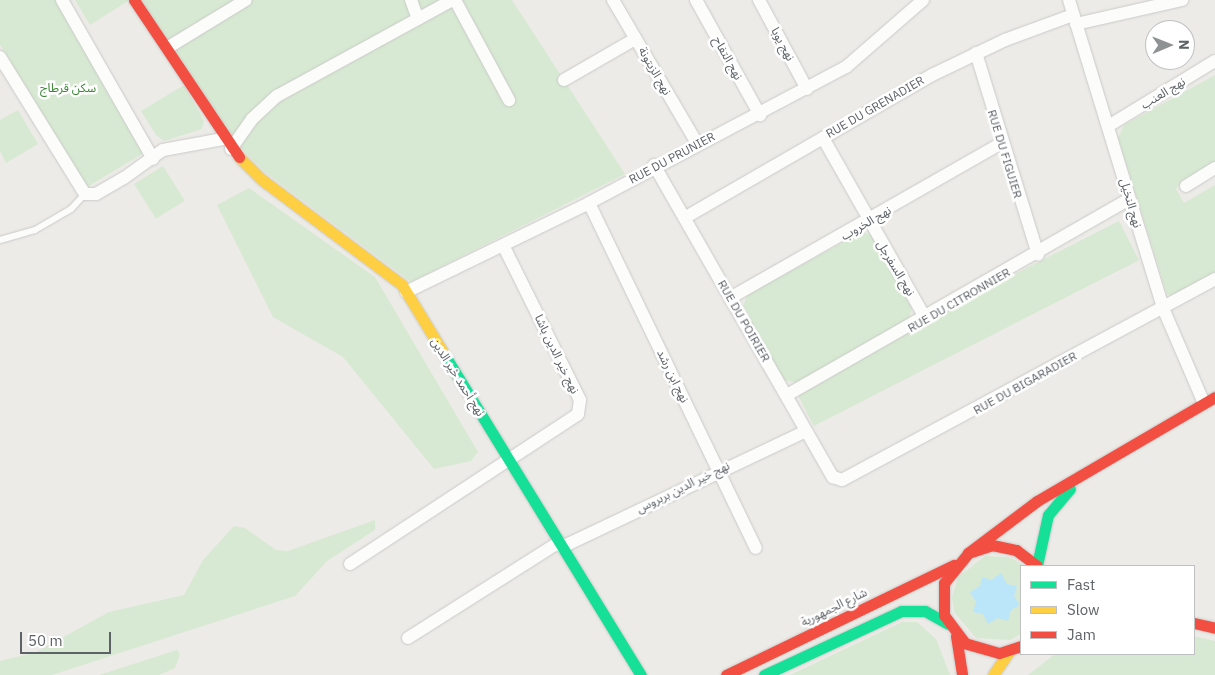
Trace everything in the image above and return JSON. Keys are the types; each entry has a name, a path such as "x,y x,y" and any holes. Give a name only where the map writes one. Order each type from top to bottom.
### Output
{"main road":[{"name":"نهج أحمد خير الدين","path":"134,0 167,48 222,138 231,149 261,179 397,280 641,675"},
{"path":"962,675 956,636 948,624 942,594 954,565 1030,505 1088,473 1209,400"},
{"path":"1037,565 1048,515 1088,473"},
{"path":"968,553 1004,546 1035,565"},
{"name":"شارع الجمهورية","path":"726,675 954,565"},
{"path":"764,675 901,611 925,612 948,624"},
{"path":"1195,616 1215,620"},
{"path":"1195,623 1215,628"},
{"path":"956,636 987,652 1016,648"},
{"path":"993,675 1016,648"}],"street":[{"path":"62,0 153,159"},
{"path":"167,48 246,0"},
{"path":"411,0 418,19"},
{"path":"231,149 252,119 277,96 453,0 509,100"},
{"name":"نهج الزيتونة","path":"613,0 696,143"},
{"name":"نهج التفاح","path":"696,0 760,116"},
{"name":"نهج يوبا","path":"759,0 807,89"},
{"name":"RUE DU PRUNIER","path":"406,292 504,247 589,203 696,143 760,116 860,56 923,0"},
{"name":"نهج النخيل","path":"1068,0 1110,124 1129,199 1163,308 1209,400"},
{"name":"RUE DU GRENADIER","path":"686,217 976,52 1075,20 1182,0"},
{"path":"564,80 636,39"},
{"name":"RUE DU FIGUIER","path":"976,52 1000,144 1038,255"},
{"path":"0,57 85,194 96,194 153,159 163,150 222,138"},
{"name":"نهج العنب","path":"1110,124 1215,61"},
{"name":"نهج السفرجل","path":"823,138 869,222 926,319"},
{"name":"نهج الخروب","path":"730,298 869,222 1000,144"},
{"name":"RUE DU POIRIER","path":"654,165 686,217 730,298 833,477"},
{"path":"1186,186 1215,168"},
{"name":"RUE DU CITRONNIER","path":"786,395 926,319 1038,255 1129,199"},
{"name":"نهج ابن رشد","path":"589,203 756,548"},
{"name":"نهج خير الدين باشا","path":"504,247 581,407 574,418 510,462"},
{"name":"RUE DU BIGARADIER","path":"833,477 848,480 1215,279"},
{"name":"نهج خير الدين بربروس","path":"561,545 806,430"},
{"path":"350,564 510,462"},
{"path":"408,638 561,545"}],"lane":[{"path":"0,240 35,230 71,209 85,194"}],"green space":[{"name":"سكن قرطاج","path":"0,0 57,0 146,148 142,154 89,186 84,183 0,45"},
{"path":"75,0 128,0 128,1 90,25"},
{"path":"141,0 512,0 625,174 411,282 265,172 232,139"},
{"path":"1215,75 1215,162 1181,181 1176,189 1184,203 1215,185 1215,277 1177,298 1167,294 1118,138 1124,125"},
{"path":"184,85 204,121 202,129 164,141 156,135 141,111"},
{"path":"18,110 38,144 6,163 0,151 0,120"},
{"path":"163,166 185,201 156,219 134,184"},
{"path":"249,188 375,277 478,452 471,461 434,469 343,357 273,317 217,205"},
{"path":"1119,221 1139,260 814,426 794,387"},
{"path":"862,232 871,235 912,309 908,320 796,383 784,380 743,307 747,295"},
{"path":"375,520 375,530 327,561 295,596 52,675 0,675 0,661 36,652 109,612 184,595 203,560 234,526 245,528 276,550 288,551"},
{"path":"985,556 1009,557 1023,565 1020,565 1020,635 1010,640 976,638 954,612 952,597 958,577"},
{"path":"902,622 917,622 936,639 950,675 790,675"},
{"path":"1195,636 1215,641 1215,675 1028,675 1054,655 1195,655"},
{"path":"177,650 180,654 175,668 159,675 99,675"}],"water":[{"path":"1001,573 1007,584 1017,586 1014,596 1020,605 1011,610 1008,621 998,618 988,624 983,614 973,612 976,602 970,592 980,586 982,577 991,580"}],"traffic: fast":[{"path":"444,354 641,675"},
{"path":"1037,565 1048,515 1070,489"},
{"path":"764,675 901,611 925,611 948,624"}],"traffic: slow":[{"path":"239,157 261,179 402,285 444,354"},
{"path":"993,675 1010,650"}],"traffic: jam":[{"path":"134,0 239,157"},
{"path":"968,553 1037,501 1215,397"},
{"path":"1020,646 999,653 965,643 944,615 944,583 968,553 992,545 1016,550 1036,565"},
{"path":"726,675 954,565"},
{"path":"1195,623 1215,628"},
{"path":"956,636 962,675"}]}
